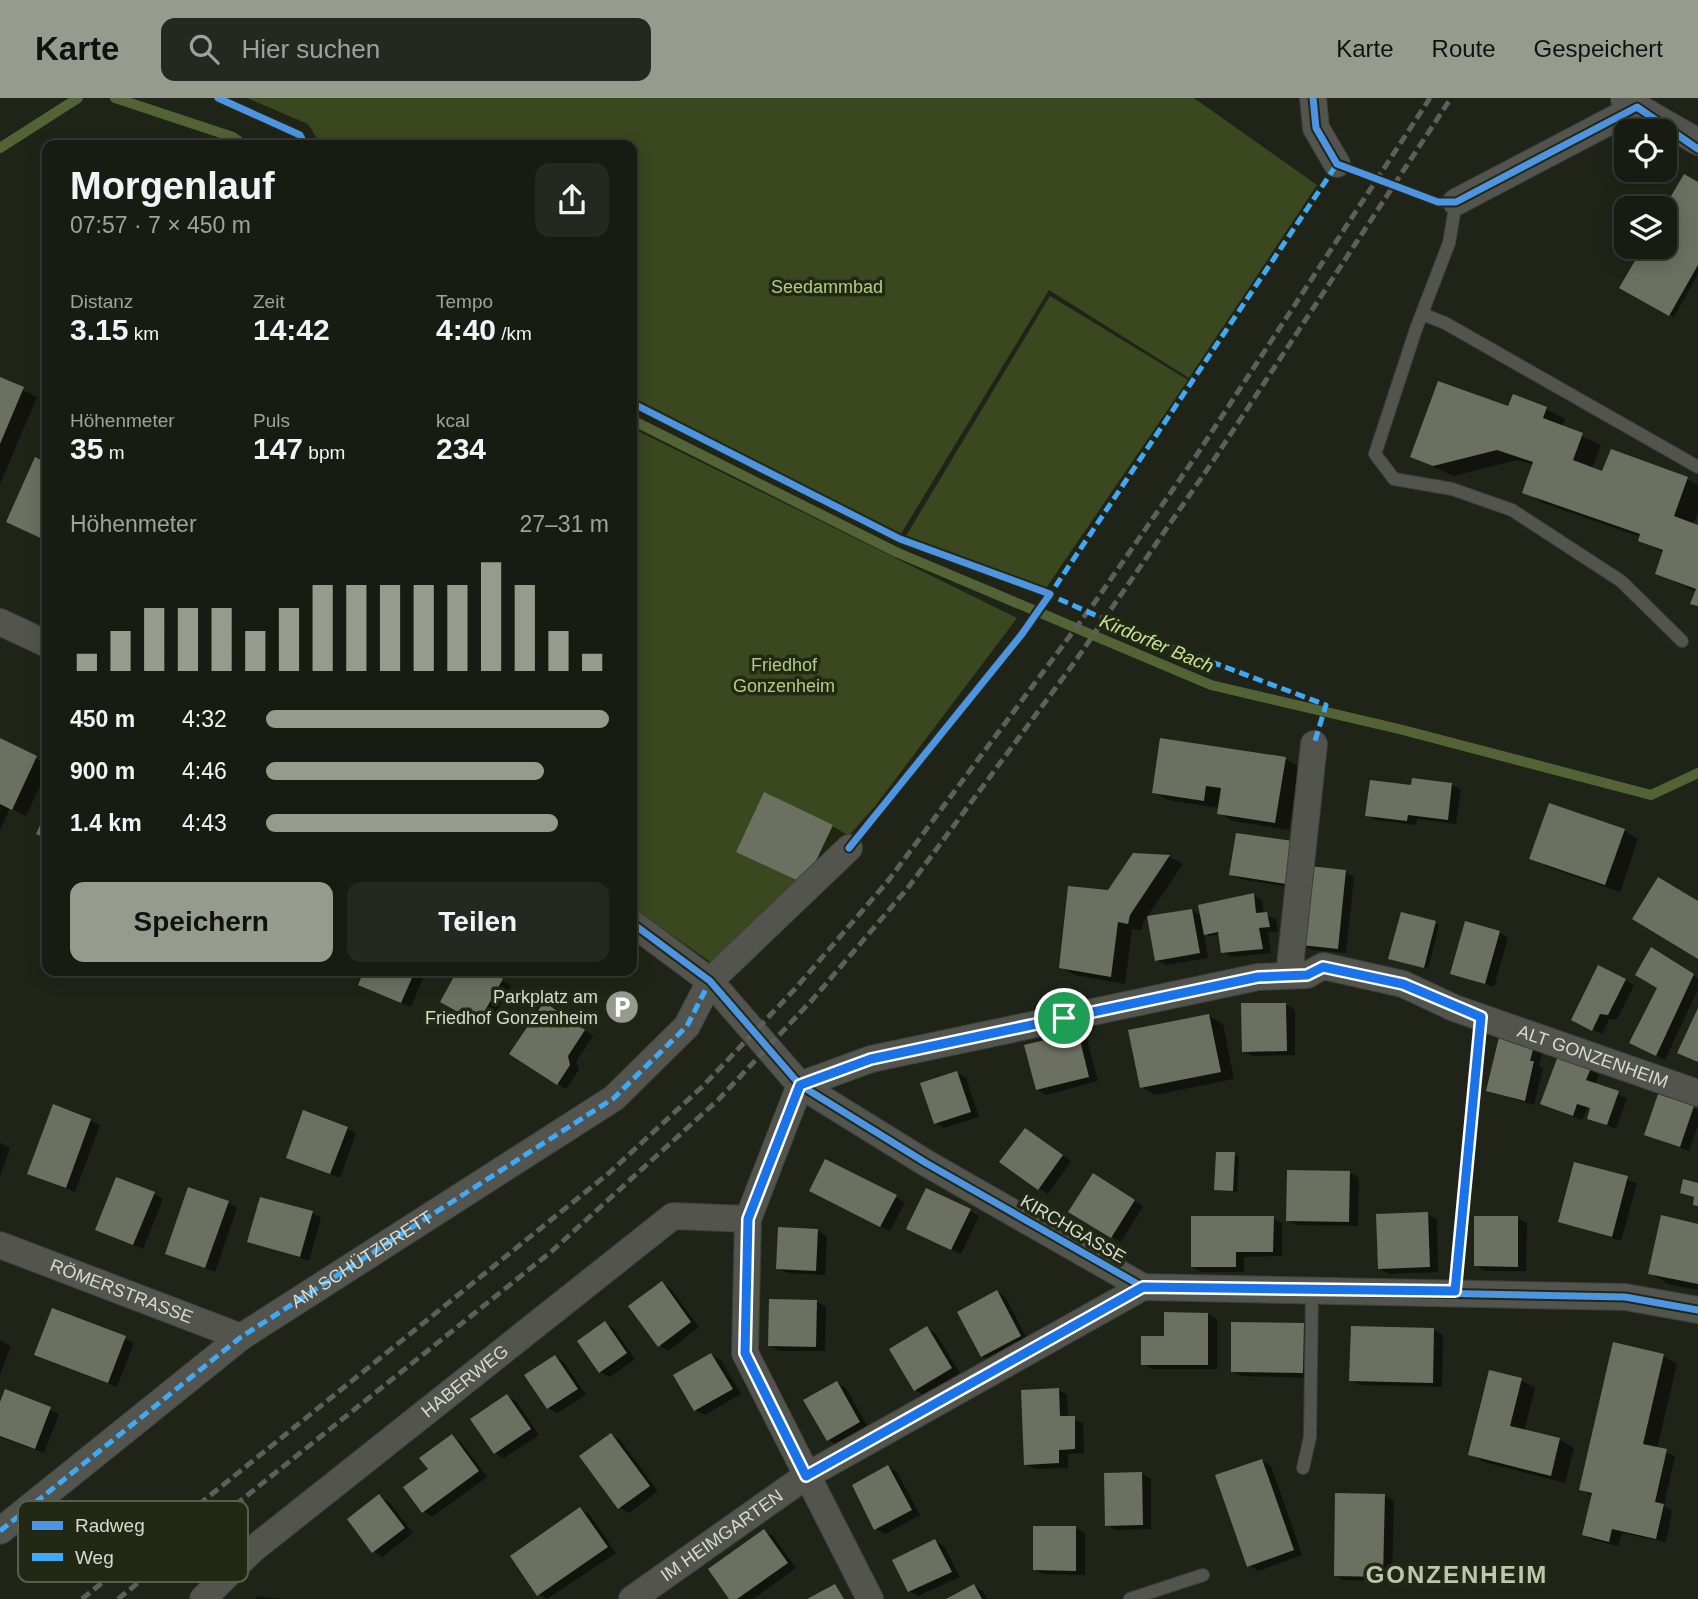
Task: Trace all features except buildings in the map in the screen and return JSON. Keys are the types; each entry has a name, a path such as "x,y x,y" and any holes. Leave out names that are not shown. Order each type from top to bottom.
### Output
{"street":[{"path":"1313,98 1316,128 1337,164"},
{"path":"1456,202 1629,103 1698,142"},
{"path":"0,622 42,642"},
{"path":"1289,975 1314,744"},
{"name":"AM SCHÜTZBRETT","path":"37,1501 241,1337 614,1098 687,1026 710,981 849,848"},
{"name":"KIRCHGASSE","path":"637,927 710,981 800,1085 926,1163 1143,1287 1455,1291 1625,1297 1698,1310"},
{"name":"ALT GONZENHEIM","path":"800,1085 871,1059 1258,977 1307,975 1323,967 1403,984 1481,1017 1698,1093"},
{"path":"800,1085 748,1219 745,1353 870,1599"},
{"name":"HABERWEG","path":"248,1554 673,1216 748,1219"},
{"name":"RÖMERSTRASSE","path":"0,1245 241,1337"},
{"name":"IM HEIMGARTEN","path":"632,1599 806,1476 1143,1287"},
{"name":"AM SCHÜTZBRETT","path":"0,1531 18,1517"},
{"name":"HABERWEG","path":"203,1599 220,1582"}],"lane":[{"path":"1456,202 1449,243 1375,454 1394,479 1452,489 1512,510 1621,581 1682,642"},
{"path":"1422,314 1445,323 1698,467"},
{"path":"1303,1468 1310,1437 1312,1290"},
{"path":"1130,1599 1203,1574"}],"path":[{"path":"1455,1291 1481,1017"}],"green space":[{"name":"Seedammbad","path":"247,98 1194,98 1317,185 1189,378 1049,290 899,537 637,403 637,140 318,140 308,124"},
{"path":"1050,296 1188,380 1046,588 906,536"},
{"name":"Friedhof Gonzenheim","path":"637,430 1017,618 876,805 798,893 719,968 637,911"}],"waterway":[{"name":"Kirdorfer Bach","path":"0,148 78,98"},
{"name":"Kirdorfer Bach","path":"115,98 237,140"},
{"name":"Kirdorfer Bach","path":"637,422 896,552 1211,685 1399,729 1651,795 1698,773"}],"railway":[{"path":"203,1501 609,1173 703,1086 794,990 888,881 1095,602 1196,456 1430,98"},
{"path":"240,1501 552,1251 719,1099 813,999 907,889 1074,663 1213,461 1451,98"},
{"path":"82,1599 103,1582"},
{"path":"118,1599 139,1582"}],"marked path":[{"path":"1047,599 1337,164"},
{"path":"1045,593 1145,637 1326,705 1314,744"},
{"path":"37,1501 241,1337 614,1098 687,1026 710,981"},
{"path":"0,1531 18,1517"}],"cycle path":[{"path":"218,98 300,135 302,140"},
{"path":"1313,98 1316,128 1337,164 1438,202 1456,202 1637,107 1698,149"},
{"path":"637,406 900,539 1050,594 1022,634 849,848"},
{"path":"637,927 710,981 800,1085 926,1163 1143,1287 1625,1297 1698,1310"}],"place":[{"name":"Parkplatz am Friedhof Gonzenheim","path":"622,1007"}],"district":[{"name":"GONZENHEIM","path":"1457,1575"}],"route":[{"path":"1323,967 1403,984 1454,1008 1481,1017 1455,1291 1143,1287 806,1476 745,1353 748,1219 800,1085 871,1059 1064,1018 1258,977 1307,975 1323,967"}]}
